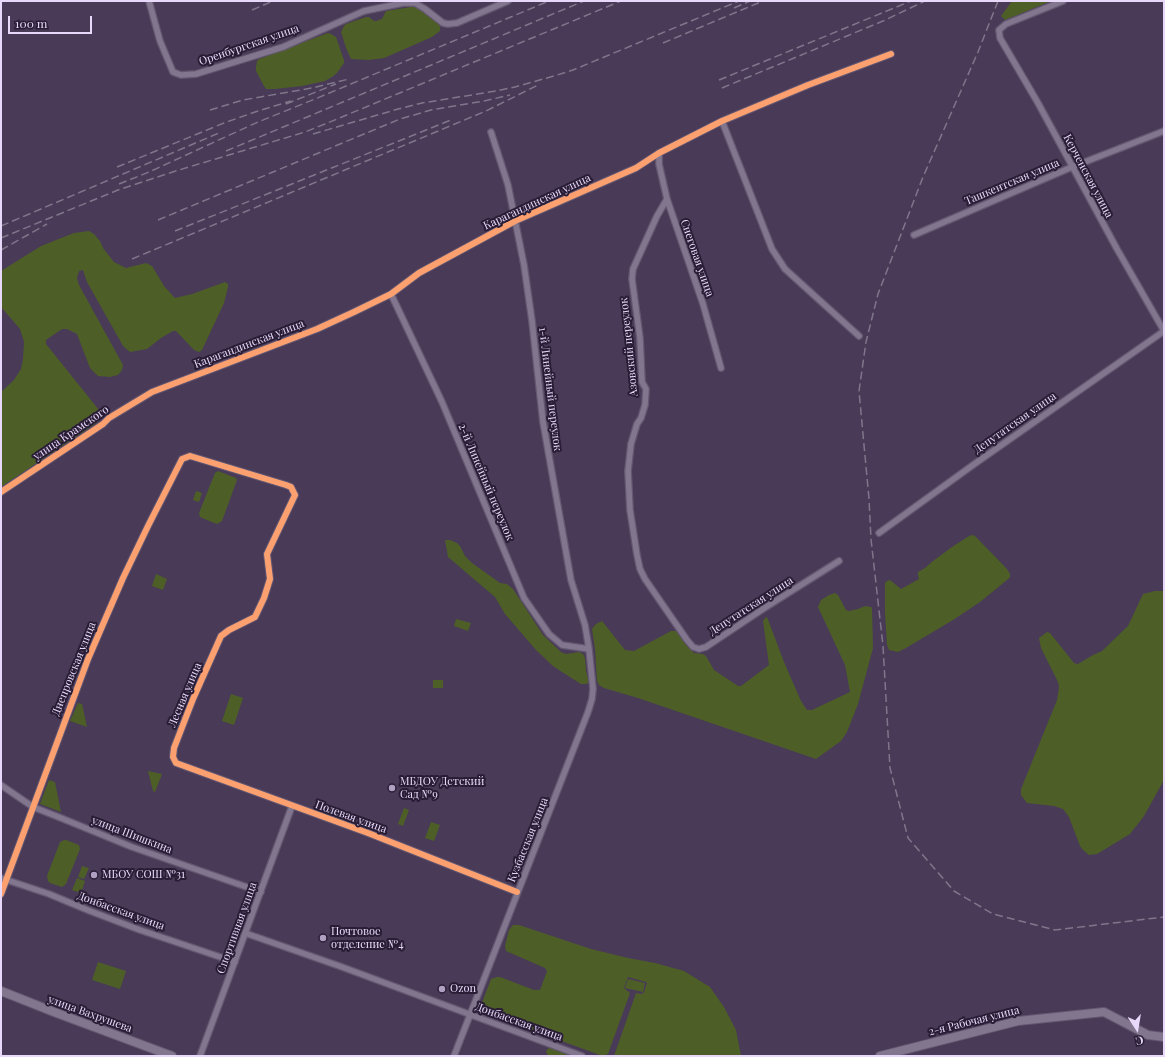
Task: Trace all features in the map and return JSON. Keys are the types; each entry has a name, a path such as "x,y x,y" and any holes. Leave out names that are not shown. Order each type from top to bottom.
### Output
{"main road":[{"name":"улица Вахрушева","path":"1,991 172,1056"},
{"name":"2-я Рабочая улица","path":"880,1056 1018,1021 1104,1012 1148,1036 1164,1038"}],"street":[{"name":"Оренбургская улица","path":"149,1 160,41 173,72 181,75 196,74 283,46 364,11 384,6 403,3 415,4 425,9 443,23 448,24 457,23 508,1"},
{"name":"Керченская улица","path":"1063,1 1006,24 1000,30 1000,38 1038,103 1117,249 1164,331"},
{"name":"Карагандинская улица","path":"152,392 317,328 354,312 391,294 419,273 515,221 636,168 659,153 722,121 808,85 891,54"},
{"path":"722,121 772,250 785,269 859,336"},
{"name":"Ташкентская улица","path":"914,235 1072,167 1164,131"},
{"name":"1-й Линейный переулок","path":"491,132 504,170 524,265 543,422 572,580 589,650"},
{"name":"Снеговая улица","path":"659,153 658,164 667,199 703,304 721,368"},
{"name":"Азовский переулок","path":"667,199 654,223 633,269 632,279 640,338 642,382 646,390 645,405 630,444 628,472 630,502 637,555 644,579 693,647"},
{"name":"2-й Линейный переулок","path":"391,294 442,402 524,598 549,634 562,645 589,650"},
{"name":"Депутатская улица","path":"879,533 1164,331"},
{"name":"улица Крамского","path":"1,492 103,424 109,418 152,392"},
{"name":"Лесная улица","path":"176,763 173,757 174,748 221,636 229,630 255,617 264,598 270,579 267,554 295,495 291,487 250,473 190,456 182,459"},
{"name":"Днепровская улица","path":"1,894 4,879 88,659 123,578 182,459"},
{"name":"Депутатская улица","path":"693,647 699,649 706,647 766,607 839,562"},
{"name":"Кузбасская улица","path":"454,1056 588,712 593,689 589,650"},
{"name":"Полевая улица","path":"176,763 368,833 517,892"},
{"name":"улица Шишкина","path":"1,785 32,806 132,847 261,892"},
{"name":"Спортивная улица","path":"200,1056 292,806"},
{"name":"Донбасская улица","path":"4,879 49,894 104,917 235,962"},
{"name":"Донбасская улица","path":"245,933 335,964 582,1056"}],"green space":[{"path":"1012,1 1051,1 1005,20 1001,16"},
{"path":"416,7 439,24 440,31 432,37 384,58 369,60 351,59 341,32 346,24 366,17 376,21 382,19 386,11"},
{"path":"328,33 336,37 344,60 344,63 337,73 325,81 302,86 266,89 256,71 257,61 259,59"},
{"path":"89,231 100,241 103,248 114,262 126,268 146,263 152,266 164,286 175,298 192,294 225,282 228,284 228,287 224,303 202,350 199,352 194,350 176,331 173,331 147,349 130,352 123,346 87,282 83,270 79,271 77,278 79,285 123,365 122,370 118,375 110,377 98,376 90,368 77,334 67,329 62,329 46,340 46,344 99,410 102,411 103,417 95,424 1,487 1,392 14,380 21,369 24,342 20,329 1,307 1,271 41,246 74,233"},
{"path":"218,471 236,478 237,480 222,521 217,524 200,517 199,513 215,473"},
{"path":"196,491 202,493 199,502 193,500"},
{"path":"973,535 1007,569 1010,577 980,602 953,620 898,652 889,650 887,645 885,613 885,583 890,580 901,589 919,579 918,572 952,547"},
{"path":"445,540 450,540 457,543 465,556 472,563 500,583 507,584 513,589 543,635 561,652 566,654 579,652 583,654 589,682 586,684 581,684 553,666 536,650 505,614 495,597 448,557"},
{"path":"156,574 167,579 163,590 152,586"},
{"path":"1155,591 1164,591 1164,780 1144,816 1130,834 1097,854 1089,855 1080,846 1069,817 1063,809 1054,806 1027,803 1021,795 1021,789 1057,700 1059,687 1041,648 1039,638 1047,632 1050,633 1074,663 1078,664 1102,651 1128,626 1143,594"},
{"path":"835,593 838,595 846,610 849,611 865,606 872,608 873,648 858,704 847,732 841,741 816,759 638,698 604,688 599,685 597,681 592,629 596,624 602,621 625,650 634,651 671,631 676,631 694,653 703,654 706,656 714,670 738,686 741,686 769,665 763,621 767,617 801,701 807,710 812,710 850,692 845,665 818,607 821,600"},
{"path":"456,619 471,623 468,631 454,626"},
{"path":"433,680 443,680 443,688 433,688"},
{"path":"231,694 243,698 234,725 222,721"},
{"path":"78,703 82,704 87,727 70,721"},
{"path":"148,771 162,774 155,792 153,791"},
{"path":"49,780 55,782 61,812 40,804"},
{"path":"404,808 409,810 403,826 398,824"},
{"path":"431,822 440,825 434,841 425,838"},
{"path":"64,840 79,845 80,849 66,884 62,887 50,883 47,876 60,842"},
{"path":"82,866 89,868 84,879 78,877"},
{"path":"77,878 85,881 81,893 72,890"},
{"path":"513,925 519,925 591,949 684,971 710,987 724,1007 736,1030 741,1056 614,1056 636,993 642,994 647,983 628,977 624,988 630,993 608,1054 605,1055 600,1055 484,1013 480,1008 491,979 500,977 534,990 540,990 547,971 545,968 506,951 505,946 509,930"},
{"path":"98,962 126,971 120,989 92,980"},
{"path":"628,979 645,983 643,992 625,988"},
{"path":"550,1047 571,1056 548,1056 546,1051"}],"railway":[{"path":"252,10 273,1"},
{"path":"119,184 149,172 258,122 549,1"},
{"path":"226,151 584,1"},
{"path":"1,238 118,190 305,132 621,1"},
{"path":"313,134 422,103 496,91 554,76 573,70 739,1"},
{"path":"734,8 750,1"},
{"path":"663,43 763,1"},
{"path":"719,80 911,1"},
{"path":"722,88 883,21 925,1"},
{"path":"998,1 978,52 923,177 878,294 866,342 859,391 869,499 871,539 883,646 890,768 908,838 954,891 993,914 1055,930 1164,917"},
{"path":"210,110 243,100 312,88 349,79"},
{"path":"286,104 336,84"},
{"path":"132,259 486,111 538,85"},
{"path":"158,220 400,119 431,110 510,95"},
{"path":"117,167 224,123 291,101"},
{"path":"175,231 451,120"},
{"path":"1,226 219,133"},
{"path":"1,250 47,224"}],"cycle path":[{"path":"1,492 103,424 109,418 152,392 317,329 391,294 419,273 515,221 636,168 659,153 722,121 808,85 891,54"},
{"path":"1,894 88,659 123,578 148,526 182,459 190,456 286,485 291,487 295,495 267,554 270,579 264,598 255,617 229,630 221,636 193,699 174,748 173,757 176,763 368,833 517,892"}],"place":[{"name":"МБДОУ Детский Сад №9","path":"392,788"},
{"name":"МБОУ СОШ №31","path":"94,875"},
{"name":"Почтовое отделение №4","path":"323,938"},
{"name":"Ozon","path":"442,989"}]}
